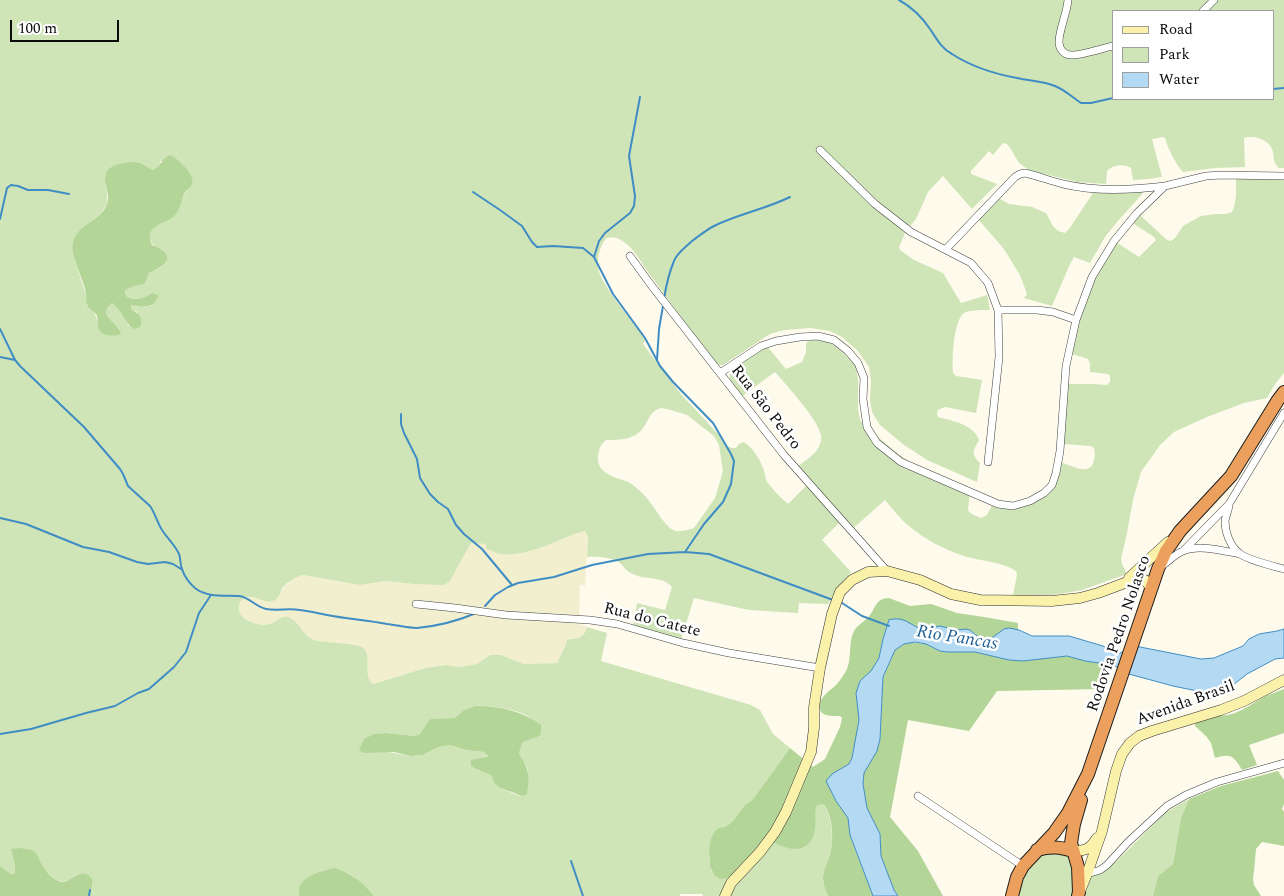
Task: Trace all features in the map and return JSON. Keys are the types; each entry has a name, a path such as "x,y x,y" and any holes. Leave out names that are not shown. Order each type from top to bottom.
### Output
{"highway":[{"name":"Rodovia Pedro Nolasco","path":"1079,894 1078,867 1071,843 1074,824 1088,774 1158,569 1166,551 1180,530 1231,476 1284,392"},
{"name":"Rodovia Pedro Nolasco","path":"1012,896 1017,877 1023,866 1054,832 1068,813 1088,774"},
{"path":"1038,850 1048,846 1073,851"}],"street":[{"path":"1068,0 1059,41 1060,48 1065,54 1072,56 1112,46"},
{"path":"1205,10 1214,0"},
{"path":"820,150 875,204 911,232 971,263 988,283 998,310 999,357 988,462"},
{"path":"946,249 1020,174 1025,173 1065,184 1096,189 1134,189 1165,186 1206,176 1284,176"},
{"path":"720,373 761,346 776,341 818,336 834,340 858,362 864,378 863,399 867,427 877,443 901,462 998,504 1014,506 1030,501 1044,493 1052,485 1056,473 1060,451 1066,366 1076,320 1092,277 1114,241 1165,186"},
{"name":"Rua São Pedro","path":"630,256 784,455 887,571"},
{"path":"998,310 1023,309 1053,312 1076,320"},
{"path":"1158,569 1184,550 1229,504 1284,413"},
{"path":"1229,504 1225,520 1226,532 1240,554"},
{"path":"1122,583 1148,562 1180,530"},
{"path":"1184,550 1217,549 1240,554 1284,569"},
{"path":"725,896 731,883 760,852 775,832 786,812 811,752 814,706 832,614 840,592 852,580 868,572 887,571 920,580 951,594 980,600 1080,598 1138,578 1145,580 1151,588"},
{"name":"Rua do Catete","path":"416,604 617,624 683,643 820,668"},
{"name":"Avenida Brasil","path":"1079,894 1102,832 1116,771 1122,754 1130,743 1139,736 1152,731 1236,704 1284,680"},
{"path":"1087,874 1100,870 1107,865 1128,842 1167,806 1186,795 1217,782 1284,763"},
{"path":"918,796 1023,866"},
{"path":"1073,851 1088,849 1102,832"}],"shaded area":[{"path":"585,531 588,537 585,586 580,584 579,624 587,627 585,634 581,637 566,640 567,642 557,663 524,664 501,655 490,655 477,664 459,667 446,665 425,668 373,684 368,676 367,654 312,639 295,622 283,617 273,624 262,626 241,616 239,611 241,601 246,597 278,598 284,587 297,577 303,575 360,585 385,581 414,584 450,581 471,543 486,544 515,554 526,552"}],"green space":[{"path":"0,0 1284,0 1284,168 1279,168 1275,164 1272,149 1267,143 1260,139 1248,137 1244,138 1245,167 1183,172 1174,160 1163,137 1152,139 1162,177 1133,180 1131,168 1118,165 1107,171 1106,184 1077,182 1029,170 1019,163 1007,144 1003,143 993,155 989,151 971,171 971,174 997,184 972,209 943,176 928,192 916,219 906,231 899,247 900,250 914,260 943,273 961,303 987,295 990,310 966,312 958,322 954,340 953,373 956,376 982,380 976,413 945,407 938,410 937,414 938,417 956,422 972,430 979,440 974,450 974,455 980,463 977,482 927,460 904,445 880,425 872,412 869,367 858,351 842,337 830,331 810,328 784,330 770,334 723,365 718,365 629,246 619,239 613,237 606,238 599,252 598,268 601,276 612,295 646,339 643,344 680,393 727,446 736,448 744,442 750,447 760,461 768,483 788,504 807,485 793,470 818,448 821,435 818,428 801,402 775,372 741,397 730,380 730,375 743,360 766,345 786,369 802,362 806,352 806,343 820,340 833,345 856,365 858,409 860,420 866,427 918,468 970,491 968,510 981,518 987,515 994,501 1016,503 1043,492 1055,477 1061,462 1080,469 1089,468 1092,465 1095,457 1094,448 1091,446 1063,444 1065,384 1107,385 1110,382 1110,376 1108,374 1090,372 1088,359 1069,353 1089,288 1116,242 1139,257 1156,240 1131,222 1138,215 1141,216 1167,240 1171,241 1183,226 1201,216 1232,212 1235,200 1236,179 1284,179 1284,373 1267,398 1244,403 1207,417 1174,432 1160,445 1141,472 1133,500 1121,558 1127,574 1082,590 1053,595 1013,595 1016,571 998,564 964,556 935,544 906,523 885,500 849,532 840,522 822,540 851,572 836,590 828,604 799,603 798,613 749,610 694,598 681,640 633,628 637,603 665,610 672,587 664,581 632,574 613,559 587,557 588,537 585,531 521,553 501,554 486,549 486,544 471,543 450,581 444,585 385,581 360,585 303,575 285,585 275,600 267,601 246,597 240,603 239,609 242,616 257,624 269,624 288,617 314,640 360,646 366,652 368,676 373,684 425,668 446,665 459,667 477,664 490,655 501,655 524,664 557,663 567,642 566,640 582,636 587,627 607,633 601,661 751,705 760,710 773,734 790,748 753,799 744,806 733,821 723,826 709,856 712,872 769,838 809,843 813,833 817,804 823,804 828,814 832,835 830,854 823,877 824,887 828,896 703,896 702,894 681,894 679,896 374,896 348,873 337,869 327,869 316,873 305,881 300,887 299,896 89,896 93,886 89,876 82,875 64,881 58,880 49,874 35,852 11,849 15,873 11,874 0,866","holes":["161,161 188,172 192,178 176,213 151,231 150,239 167,260 160,268 149,273 142,283 125,290 126,296 133,299 142,298 152,293 153,305 147,307 131,304 132,310 138,312 129,326 117,307 112,303 108,307 108,317 120,329 98,321 94,312 86,304 86,295 74,258 83,228 101,213 107,204 105,182 143,165 153,170 158,167","661,408 687,415 714,436 719,445 723,471 715,498 694,528 682,531 673,530 669,527 638,489 632,484 608,474 598,463 599,449 606,440 628,438 638,434 651,415","475,706 503,708 519,712 530,718 533,722 540,736 523,742 519,753 528,770 528,778 520,796 502,789 492,776 476,769 482,758 488,755 484,752 466,750 450,745 438,747 423,755 411,756 388,752 374,734 386,733 415,736 420,734 427,723 437,719 455,718 464,710"]},
{"path":"170,155 182,163 193,181 184,194 175,216 156,226 150,234 152,245 161,249 166,255 166,262 149,273 145,283 125,291 126,296 136,299 152,293 158,295 151,305 131,305 132,310 141,319 140,327 134,329 112,303 106,312 107,316 121,334 107,335 99,329 96,314 86,304 85,288 73,255 75,237 79,231 100,215 107,204 108,195 105,179 109,169 113,166 133,162 140,163 153,170"},
{"path":"1142,191 1143,193 1105,237 1090,263 1074,257 1052,306 1024,298 1027,294 1020,275 1004,249 977,218 997,197 1009,204 1032,207 1046,213 1053,226 1058,231 1065,233 1093,193"},
{"path":"889,598 910,606 931,604 957,613 1018,623 1018,630 1004,629 987,639 981,638 966,629 956,630 940,626 920,629 912,624 889,621 879,658 871,671 860,681 856,693 859,720 852,758 849,764 832,774 843,810 848,818 850,835 873,896 828,896 824,887 823,877 830,854 832,835 829,814 823,804 817,805 815,828 810,843 800,849 793,849 773,842 731,877 721,879 715,876 710,867 709,850 714,833 717,829 733,821 744,806 753,799 790,748 813,767 825,759 840,727 842,718 840,716 828,716 821,712 821,701 838,683 847,669 854,631 868,617 879,601"},
{"path":"909,642 926,644 940,651 975,652 1009,660 1023,661 1067,656 1105,664 1101,689 997,691 969,731 908,720 890,817 918,851 943,896 898,896 881,856 880,834 867,808 863,784 864,773 880,739 883,678 895,650"},
{"path":"1284,689 1284,733 1249,745 1257,765 1242,770 1232,757 1215,758 1211,743 1195,724 1204,718 1235,713"},
{"path":"475,706 510,710 526,716 541,725 540,736 523,742 519,753 528,772 527,794 520,795 502,789 495,783 492,776 471,766 471,760 488,756 484,752 466,750 450,745 438,747 423,755 411,756 394,752 364,753 359,750 364,739 374,734 386,733 415,736 420,734 431,719 455,718 464,710"},
{"path":"1278,771 1284,780 1284,804 1282,809 1284,812 1284,846 1262,842 1256,849 1253,878 1254,885 1261,896 1153,896 1158,876 1173,864 1181,818 1189,799 1221,786"},
{"path":"1189,799 1181,818 1173,864 1158,876 1153,896 1079,896 1086,878 1099,873 1116,862 1166,812"},
{"path":"20,848 35,852 47,872 52,878 59,881 63,882 81,874 88,875 93,882 89,896 0,896 0,866 11,874 15,873 11,849"},
{"path":"1063,849 1072,859 1076,878 1073,896 1019,896 1024,877 1037,858 1052,851"},
{"path":"334,868 346,872 356,879 374,896 299,896 299,888 305,880 319,872"}],"water":[{"name":"Rio Pancas","path":"889,620 906,621 920,629 940,626 956,630 966,629 977,636 987,639 1009,628 1032,636 1069,636 1103,646 1118,654 1135,646 1201,659 1214,658 1243,646 1249,639 1259,634 1284,629 1284,658 1275,659 1247,674 1220,692 1207,693 1125,673 1114,665 1085,661 1067,656 1023,661 1009,660 975,652 940,651 926,644 915,642 904,644 895,650 883,677 880,739 877,751 864,773 863,784 867,808 880,834 881,856 898,896 873,896 850,835 848,818 836,801 826,781 832,774 849,764 852,758 859,720 856,693 860,681 871,671 879,658"}],"waterway":[{"path":"899,0 920,16 945,49 968,63 1000,74 1050,84 1081,103 1091,103 1112,98"},
{"path":"1274,89 1284,88"},
{"path":"594,257 599,241 605,233 630,213 634,206 635,196 629,156 640,97"},
{"path":"0,219 7,188 11,185 28,190 48,190 69,194"},
{"path":"473,192 522,226 537,247 583,248 594,257 613,294 645,338 660,366 713,423 734,461 731,484 723,502 704,524 685,552"},
{"path":"664,299 675,258 692,241 708,229 723,222 790,197"},
{"path":"657,360 663,306"},
{"path":"0,329 15,360 20,366 84,427 120,469 128,486 150,506 162,530 179,554 181,567 186,577 200,591 211,595 243,597 266,609 303,610 413,628 447,623 476,613"},
{"path":"0,357 15,360"},
{"path":"401,414 401,424 417,459 420,478 430,494 448,509 456,525 482,549 512,585"},
{"path":"0,518 26,524 83,547 109,552 137,562 148,564 165,562 181,569"},
{"path":"485,606 495,595 518,583 554,577 592,565 648,554 685,552 709,554 833,600"},
{"path":"0,734 31,729 115,706 149,689 174,667 186,652 199,613 211,595"},
{"path":"842,603 862,616 889,626"},
{"path":"571,861 583,896"},
{"path":"89,896 90,890"}]}
